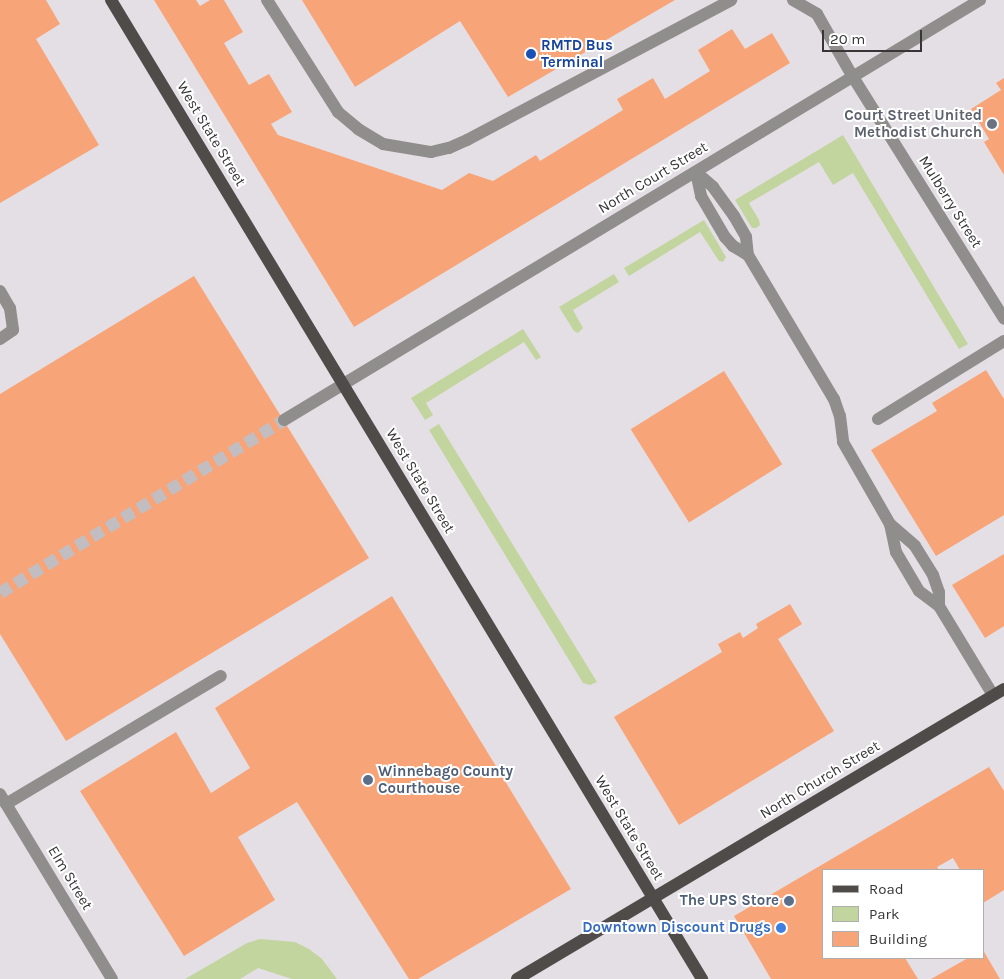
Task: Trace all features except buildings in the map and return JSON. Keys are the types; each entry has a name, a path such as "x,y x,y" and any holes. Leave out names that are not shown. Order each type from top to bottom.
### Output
{"main road":[{"name":"West State Street","path":"110,0 702,979"},
{"name":"North Church Street","path":"517,979 999,692"}],"street":[{"path":"267,0 338,112 358,129 383,144 431,152 449,148 467,140 731,0"},
{"name":"Mulberry Street","path":"793,0 817,14 853,77 1004,319"},
{"name":"North Court Street","path":"284,420 980,0"},
{"path":"696,172 713,187 734,216 746,237 748,255"},
{"path":"696,172 701,196 724,237 748,255 834,399 840,416 844,442 890,524 896,552 919,591 939,606 999,692"},
{"path":"0,291 10,308 13,330 0,339"},
{"path":"878,419 1004,342"},
{"path":"890,524 915,546 930,569 939,592 939,606"},
{"path":"3,799 221,676"},
{"name":"Elm Street","path":"3,799 112,979"}],"green space":[{"path":"843,135 968,344 959,349 853,173 833,185 819,162 749,203 759,220 760,225 756,228 752,228 735,200"},
{"path":"704,220 726,257 723,262 719,261 700,232 629,276 624,268"},
{"path":"614,274 619,282 573,310 583,328 578,333 574,331 559,307"},
{"path":"523,329 541,357 536,360 524,342 426,403 433,415 425,420 411,398"},
{"path":"439,424 597,682 590,685 583,683 429,430"},
{"path":"260,939 295,942 309,949 322,959 337,979 292,979 258,968 240,979 185,979 247,943"}],"tunnel":[{"path":"0,593 284,420"}],"place":[{"name":"RMTD Bus Terminal","path":"531,54"},
{"name":"Court Street United Methodist Church","path":"992,124"},
{"name":"Winnebago County Courthouse","path":"368,780"},
{"name":"The UPS Store","path":"789,901"},
{"name":"Downtown Discount Drugs","path":"781,928"}]}
